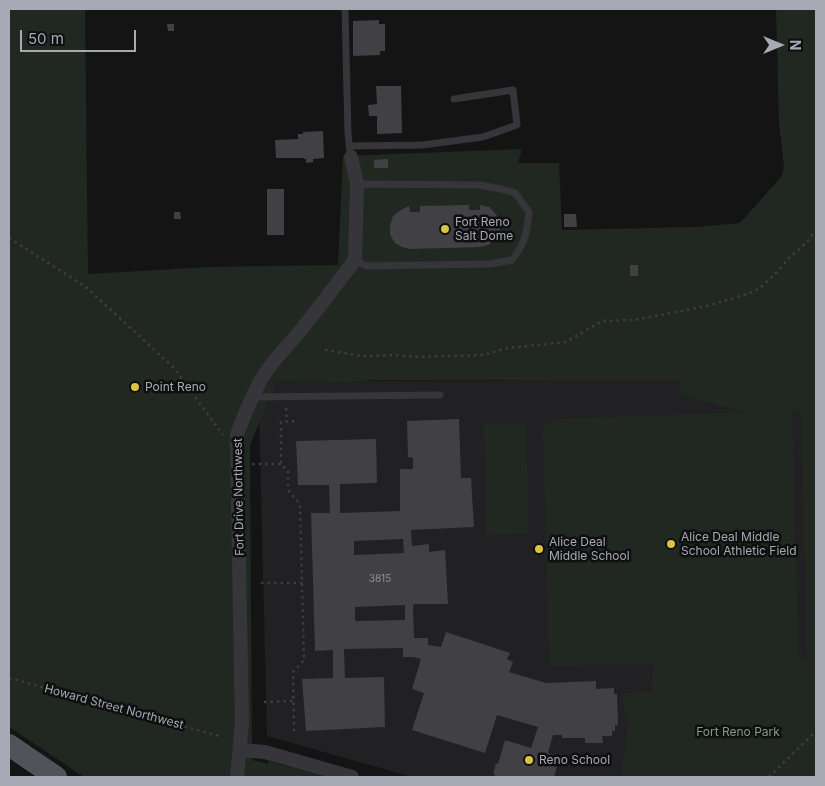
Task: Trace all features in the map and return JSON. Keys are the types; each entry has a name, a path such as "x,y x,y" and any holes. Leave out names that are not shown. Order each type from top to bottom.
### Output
{"main road":[{"path":"9,746 56,777"}],"street":[{"path":"350,152 357,184 355,260"},
{"name":"Fort Drive Northwest","path":"237,777 242,723 237,434 261,379 355,260"},
{"path":"240,750 265,752 352,777"}],"lane":[{"path":"345,9 350,152 483,137 517,125 513,90 454,98"},
{"path":"355,260 366,266 489,264 512,260 521,248 527,230 529,212 515,194 502,189 479,185 357,184"},
{"path":"252,397 440,395"}],"path":[{"path":"325,350 362,356 454,356 483,355 508,348 566,342 602,321 635,320 707,306 747,294 760,288 806,243 816,230"},
{"path":"9,238 86,287 174,368 224,437"},
{"path":"294,731 293,672 304,660 300,504 288,490 288,471 281,464 281,422 297,421"},
{"path":"252,464 281,464"},
{"path":"261,583 302,583"},
{"name":"Howard Street Northwest","path":"9,678 219,736"},
{"path":"264,702 293,701"},
{"path":"769,777 816,731"}],"shaded area":[{"name":"Alice Deal Middle School","path":"816,379 816,686 655,777 412,777 267,736 259,413 276,382"}],"green space":[{"name":"Fort Reno Park","path":"9,9 85,9 88,274 208,267 338,265 343,156 522,149 518,163 559,163 562,230 696,227 740,223 782,176 784,166 779,123 776,9 816,9 816,777 620,777 626,742 628,713 624,713 623,693 652,692 653,664 549,666 543,428 553,419 744,412 680,394 680,380 276,382 250,445 252,760 268,764 268,761 326,777 84,777 9,727","holes":["792,411 801,411 807,662 799,659"]},
{"path":"526,423 529,534 486,535 484,424"}],"building":[{"path":"379,20 379,24 385,24 385,51 380,51 380,55 353,56 353,21"},
{"path":"167,24 174,24 174,31 168,31"},
{"path":"376,86 401,86 402,133 377,134 377,116 369,116 368,105 377,104"},
{"path":"323,131 324,158 313,159 313,162 306,163 304,158 276,158 275,140 298,139 298,134 303,134 303,132"},
{"path":"388,159 388,168 374,168 374,160"},
{"path":"267,189 284,189 284,235 267,235"},
{"name":"Fort Reno Salt Dome","path":"469,205 469,210 480,210 480,205 489,207 496,214 500,222 500,232 495,240 488,245 480,247 410,249 395,243 390,235 393,216 409,206 410,212 420,212 420,206"},
{"path":"174,212 180,212 181,219 174,219"},
{"path":"564,214 576,214 577,227 564,227"},
{"path":"630,265 638,265 638,276 630,276"},
{"path":"459,419 461,478 471,478 474,527 411,530 412,546 429,544 429,552 445,550 448,604 413,605 414,638 428,638 428,645 441,647 446,632 510,653 507,659 513,662 509,672 546,683 596,681 596,689 614,688 614,694 617,694 618,725 615,725 615,731 612,731 612,736 602,736 603,743 585,743 585,738 562,738 562,735 553,735 548,753 560,756 554,777 494,777 495,774 493,774 505,740 531,748 538,727 497,715 485,753 412,730 424,693 412,689 421,659 403,657 403,648 344,649 345,678 384,677 385,727 306,731 302,679 333,678 333,650 315,651 311,513 330,513 329,485 298,485 296,441 376,439 377,482 340,484 340,513 400,511 400,469 413,469 413,458 408,457 407,421","holes":["403,539 404,553 354,555 354,541","405,605 405,620 355,621 355,607"]}],"place":[{"name":"Fort Reno Salt Dome","path":"445,229"},
{"name":"Point Reno","path":"135,387"},
{"name":"Alice Deal Middle School Athletic Field","path":"671,544"},
{"name":"Alice Deal Middle School","path":"539,549"},
{"name":"Reno School","path":"529,760"}]}
